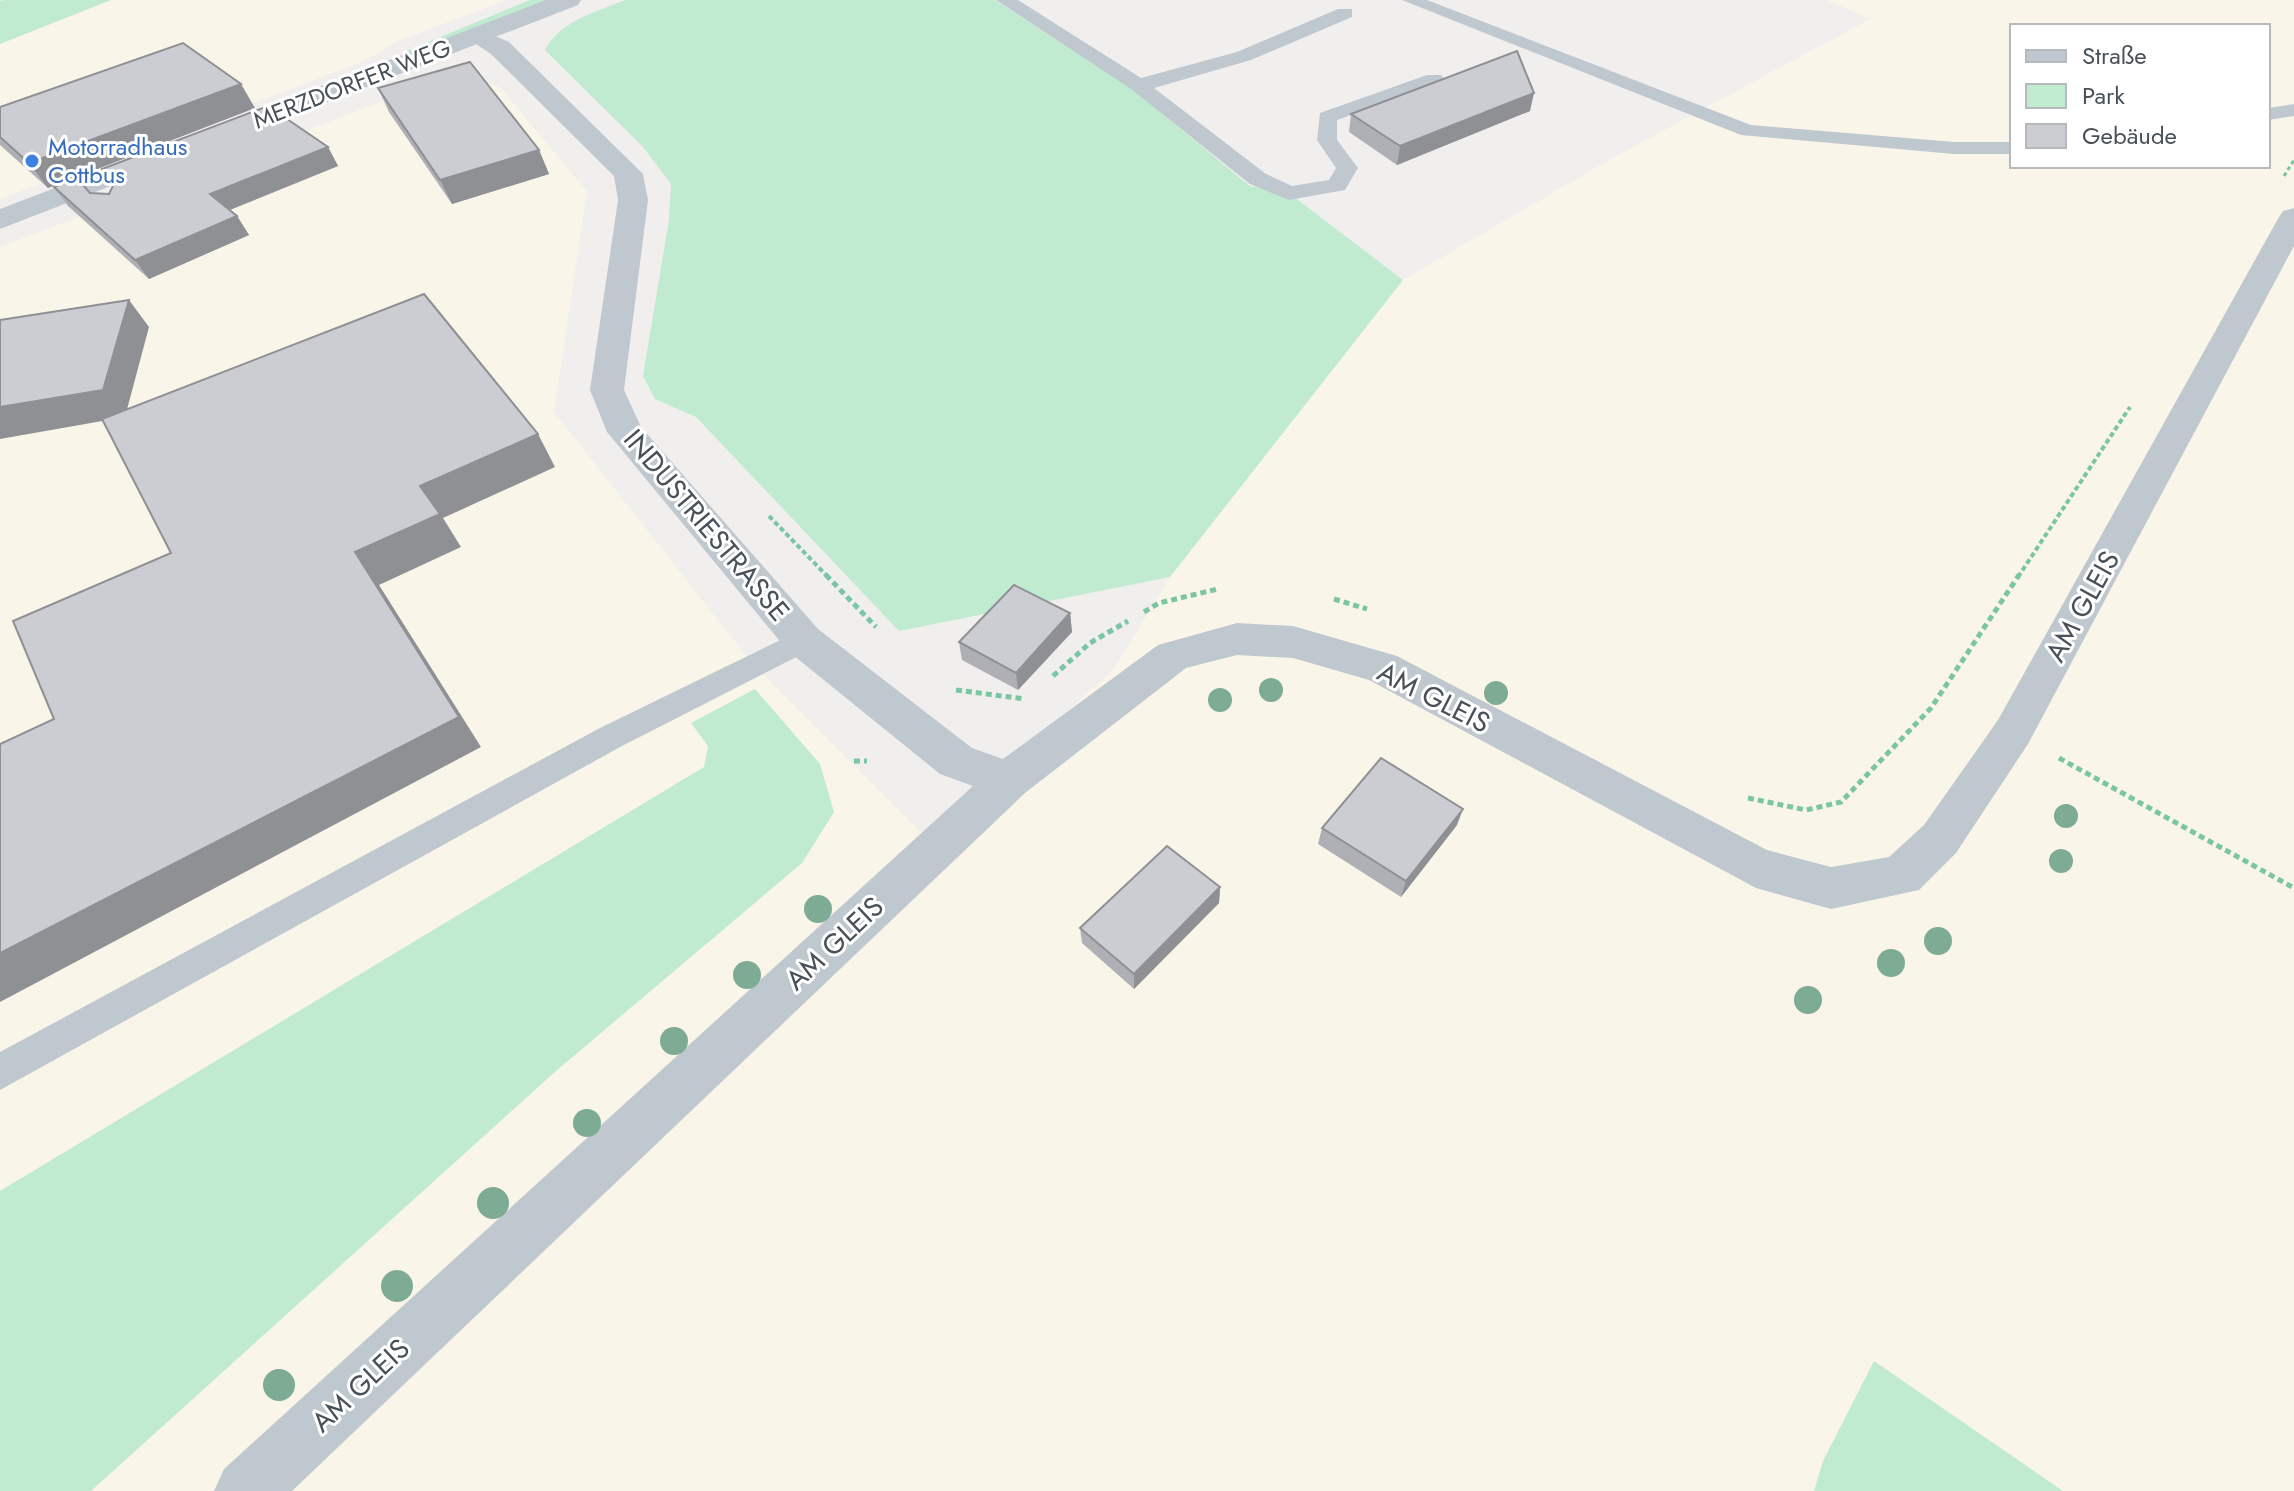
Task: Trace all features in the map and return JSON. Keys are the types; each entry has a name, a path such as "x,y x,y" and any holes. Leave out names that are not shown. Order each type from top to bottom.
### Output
{"street":[{"name":"MERZDORFER WEG","path":"0,220 102,193 569,0"},
{"name":"INDUSTRIESTRASSE","path":"477,36 500,48 628,174 633,200 607,390 625,432 803,640 956,761 1009,780"},
{"name":"AM GLEIS","path":"246,1491 1009,780 1173,656 1237,639 1293,642 1382,667 1756,868 1831,888 1902,875 1940,839 2013,732 2285,202"}],"lane":[{"path":"1005,0 1138,85 1258,179 1289,193 1337,185 1347,168 1327,140 1327,117 1434,79"},
{"path":"1411,0 1748,131 1954,148 2010,148"},
{"path":"1138,85 1184,76 1292,39 1345,13"},
{"path":"2270,114 2294,110"},
{"path":"0,1072 611,737 803,640"}],"path":[{"path":"2285,202 2294,160"},
{"path":"1743,795 1757,802 1806,810 1841,802 1931,708 2139,394"},
{"path":"758,505 883,634"},
{"path":"1048,681 1090,643 1159,603 1224,588"},
{"path":"1330,598 1371,611"},
{"path":"950,690 1026,699 1037,690"},
{"path":"2013,732 2294,888"}],"shaded area":[{"path":"111,0 507,0 398,41 362,62 0,199 0,44"},
{"path":"1827,0 2294,0 2294,1491 0,1491 0,247 444,78 476,78 501,88 587,191 554,412 751,662 928,839 1114,669 1170,577 1403,280 1609,160 1870,19"}],"green space":[{"path":"111,0 0,44 0,1"},
{"path":"530,0 550,0 406,56 404,52"},
{"path":"626,0 995,0 1132,89 1251,187 1277,184 1403,280 1170,577 899,631 696,417 655,399 643,376 669,220 671,184 643,147 545,50 570,24"},
{"path":"755,689 820,764 834,812 802,863 556,1071 91,1491 0,1491 0,1191 704,767 708,746 691,723"},
{"path":"1874,1361 2063,1491 1814,1491 1823,1461"}],"building":[{"path":"183,43 241,84 29,163 0,137 0,107"},
{"path":"1517,51 1534,93 1400,146 1351,114"},
{"path":"470,62 539,150 440,180 378,88"},
{"path":"268,106 328,147 210,194 237,216 135,260 54,187 77,178 90,193 109,194 114,184 102,169"},
{"path":"424,294 538,434 420,486 440,514 355,552 459,717 0,953 0,744 54,719 13,621 171,553 102,419"},
{"path":"129,300 103,390 0,407 0,320"},
{"path":"1014,585 1070,613 1016,673 959,642"},
{"path":"1381,758 1463,809 1406,881 1322,828"},
{"path":"1167,846 1220,887 1134,974 1080,928"}],"place":[{"name":"Motorradhaus Cottbus","path":"32,161"}]}
